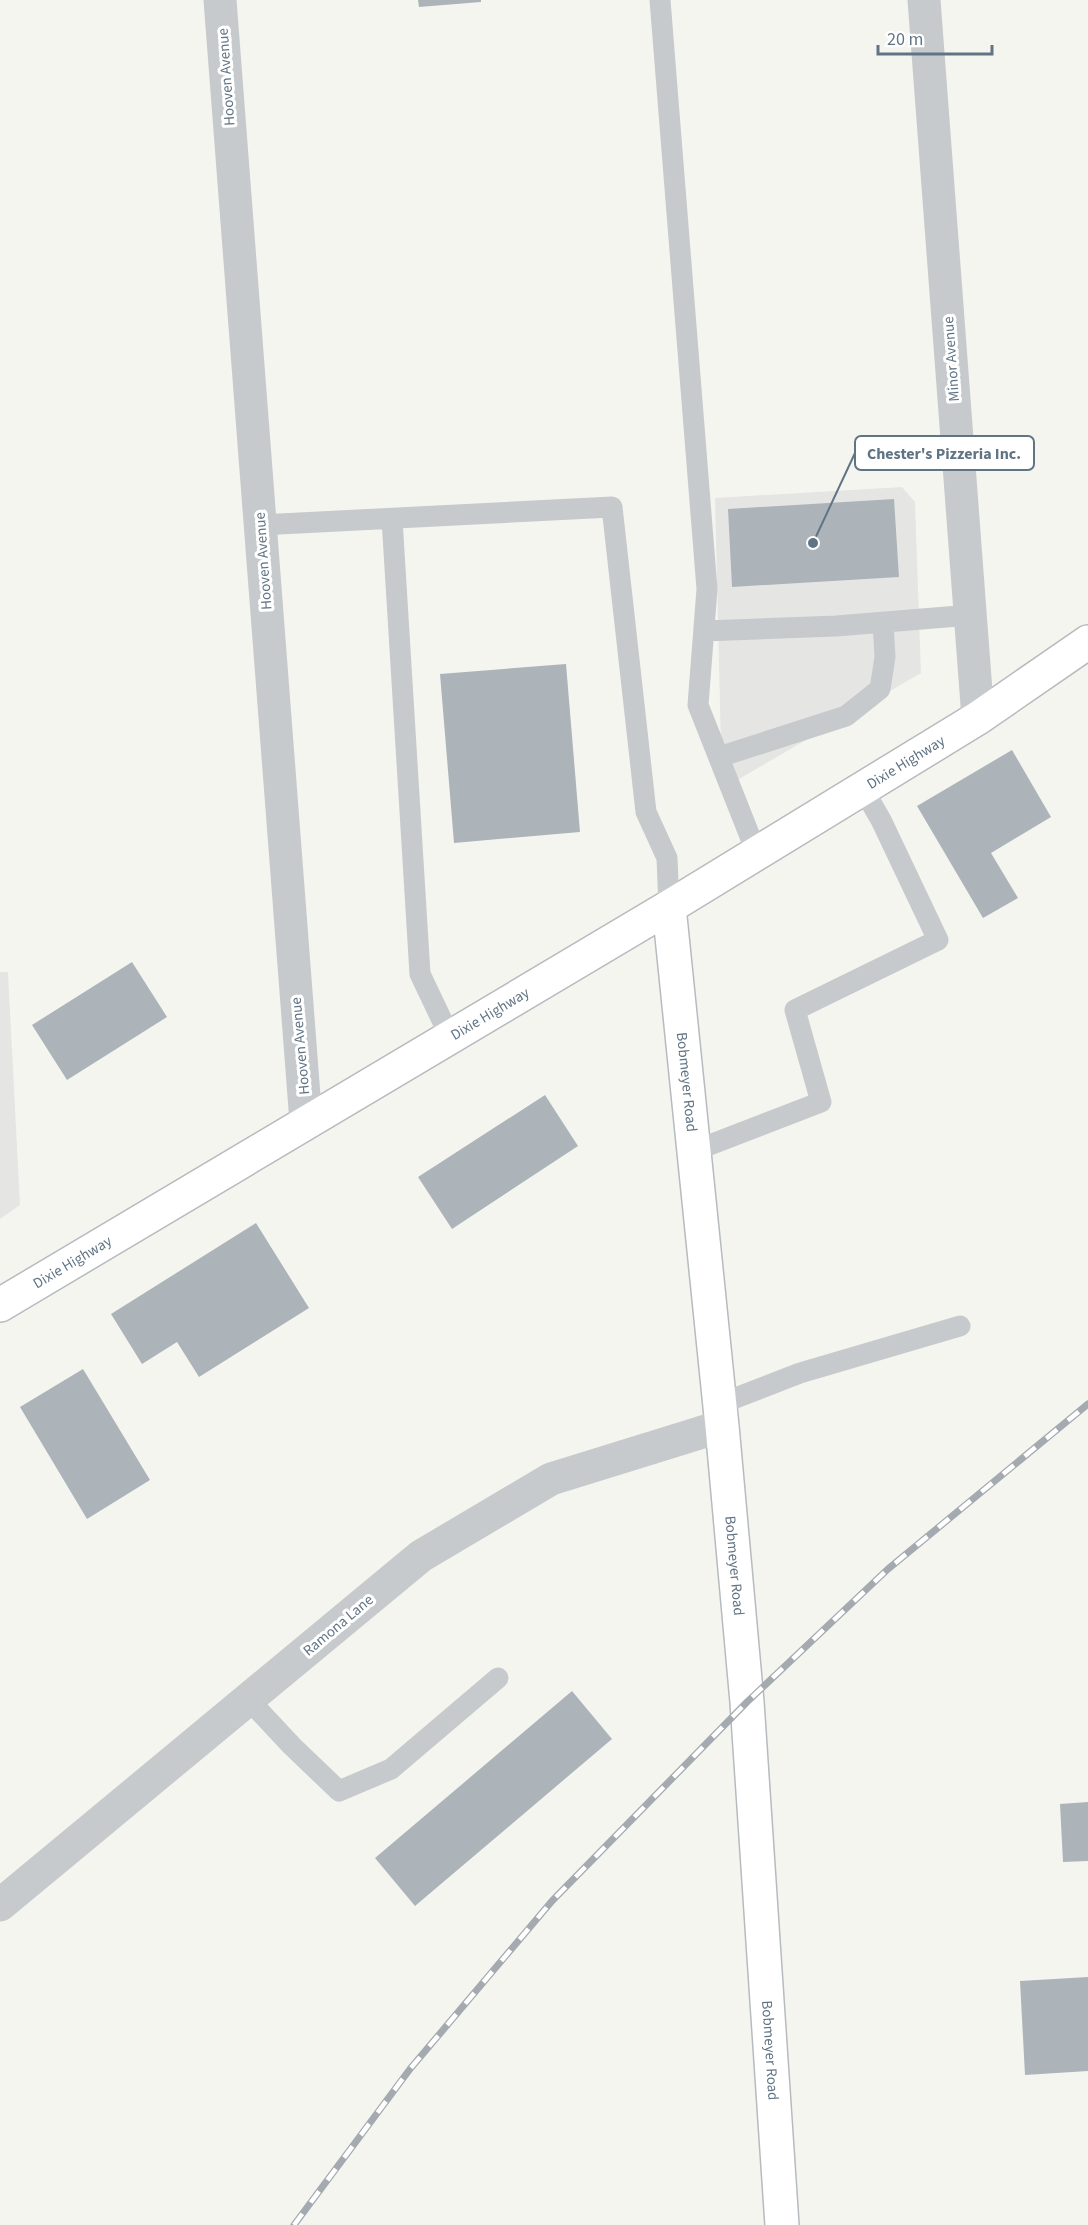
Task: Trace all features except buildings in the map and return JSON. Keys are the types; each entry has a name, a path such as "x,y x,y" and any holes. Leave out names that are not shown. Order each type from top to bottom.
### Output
{"main road":[{"name":"Dixie Highway","path":"0,1305 757,854 978,718 1088,642"},
{"name":"Dixie Highway","path":"978,718 1088,665"},
{"name":"Bobmeyer Road","path":"669,907 721,1415 748,1714 782,2225"}],"street":[{"name":"Hooven Avenue","path":"220,0 306,1122"},
{"name":"Minor Avenue","path":"924,0 978,718"},
{"name":"Ramona Lane","path":"0,1905 421,1556 551,1479 721,1415"}],"lane":[{"path":"660,0 707,589 698,705 757,854"},
{"path":"260,525 612,507 646,812 667,858 669,907"},
{"path":"392,519 420,974 450,1037"},
{"path":"704,631 836,626 971,615"},
{"path":"719,757 846,716 880,689 885,657 883,622"},
{"path":"694,1151 821,1102 795,1010 938,940 881,820 863,789"},
{"path":"721,1415 800,1372 960,1326"},
{"path":"249,1699 292,1746 339,1791 391,1769 498,1677"}],"shaded area":[{"path":"902,487 915,502 921,673 722,789 715,498"},
{"path":"0,972 8,972 20,1205 0,1219"}],"railway":[{"path":"294,2225 410,2069 552,1901 747,1702 888,1569 1088,1404"}],"place":[{"name":"Chester's Pizzeria Inc.","path":"813,543"}]}
